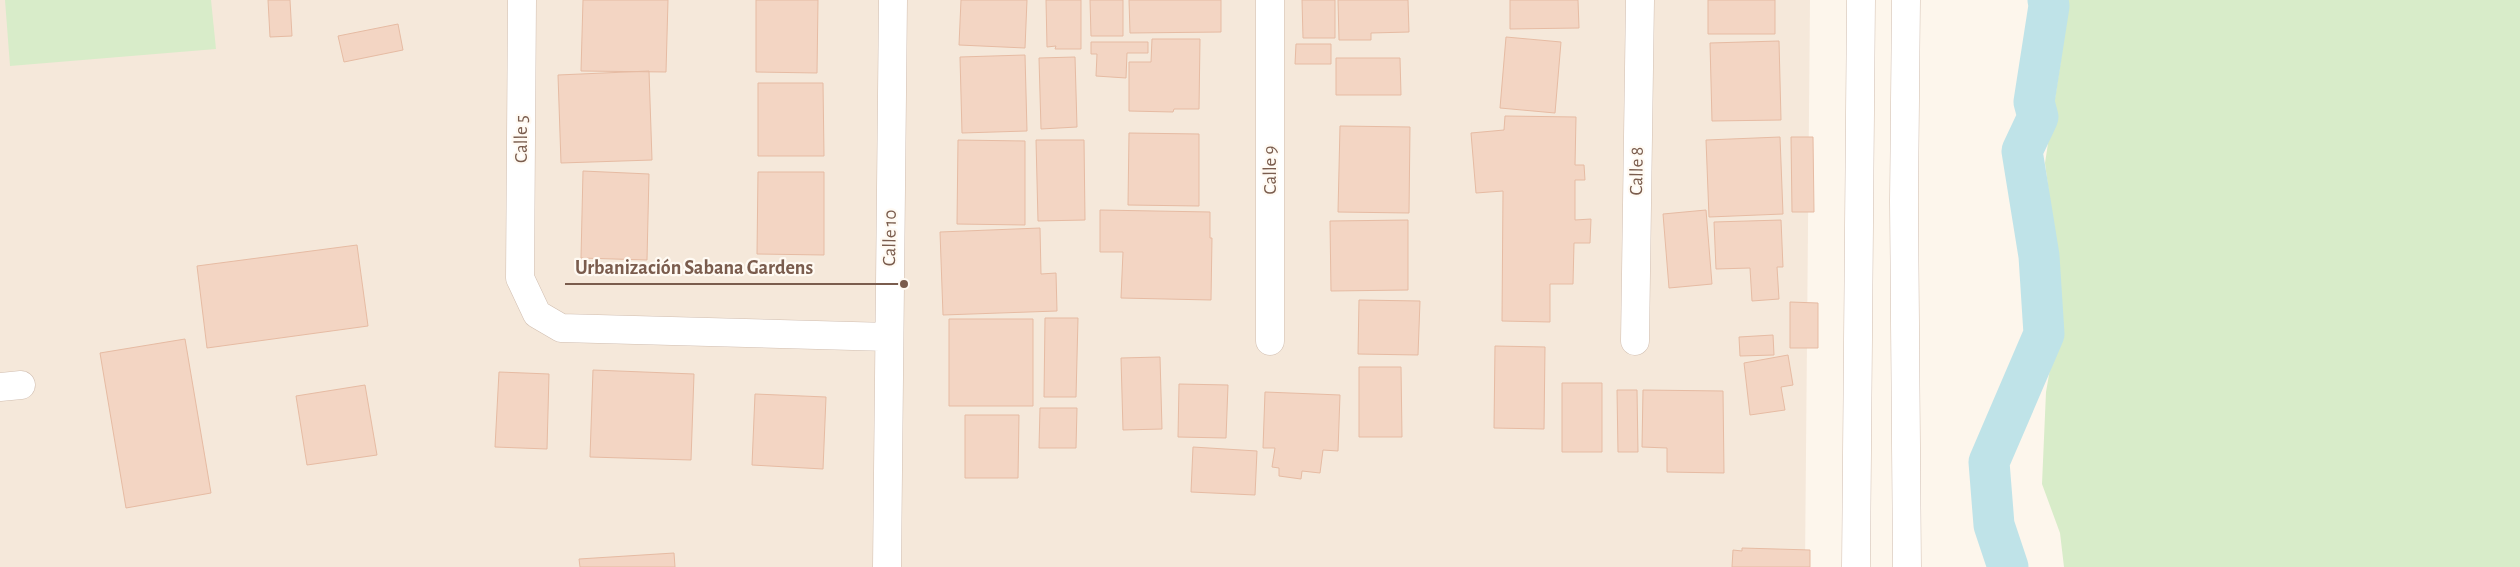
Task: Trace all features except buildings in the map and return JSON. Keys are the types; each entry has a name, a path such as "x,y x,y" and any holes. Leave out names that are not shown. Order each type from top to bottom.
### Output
{"street":[{"name":"Calle 5","path":"522,0 520,278 537,314 561,328 889,337"},
{"name":"Calle 10","path":"887,567 893,0"},
{"name":"Calle 9","path":"1270,0 1270,341"},
{"name":"Calle 8","path":"1635,341 1640,0"},
{"path":"1856,567 1861,0"},
{"path":"1906,0 1904,201 1907,567"}],"shaded area":[{"path":"0,0 1810,0 1805,567 0,567"}],"green space":[{"path":"5,0 211,0 216,49 10,66"},
{"path":"2063,0 2520,0 2520,567 2064,567 2060,533 2042,484 2046,392 2059,318 2056,248 2045,163 2061,59"}],"waterway":[{"path":"2008,567 1994,525 1989,462 2044,334 2039,256 2022,151 2038,117 2034,102 2049,6 2048,0"}],"place":[{"name":"Urbanización Sabana Gardens","path":"904,284"}]}
